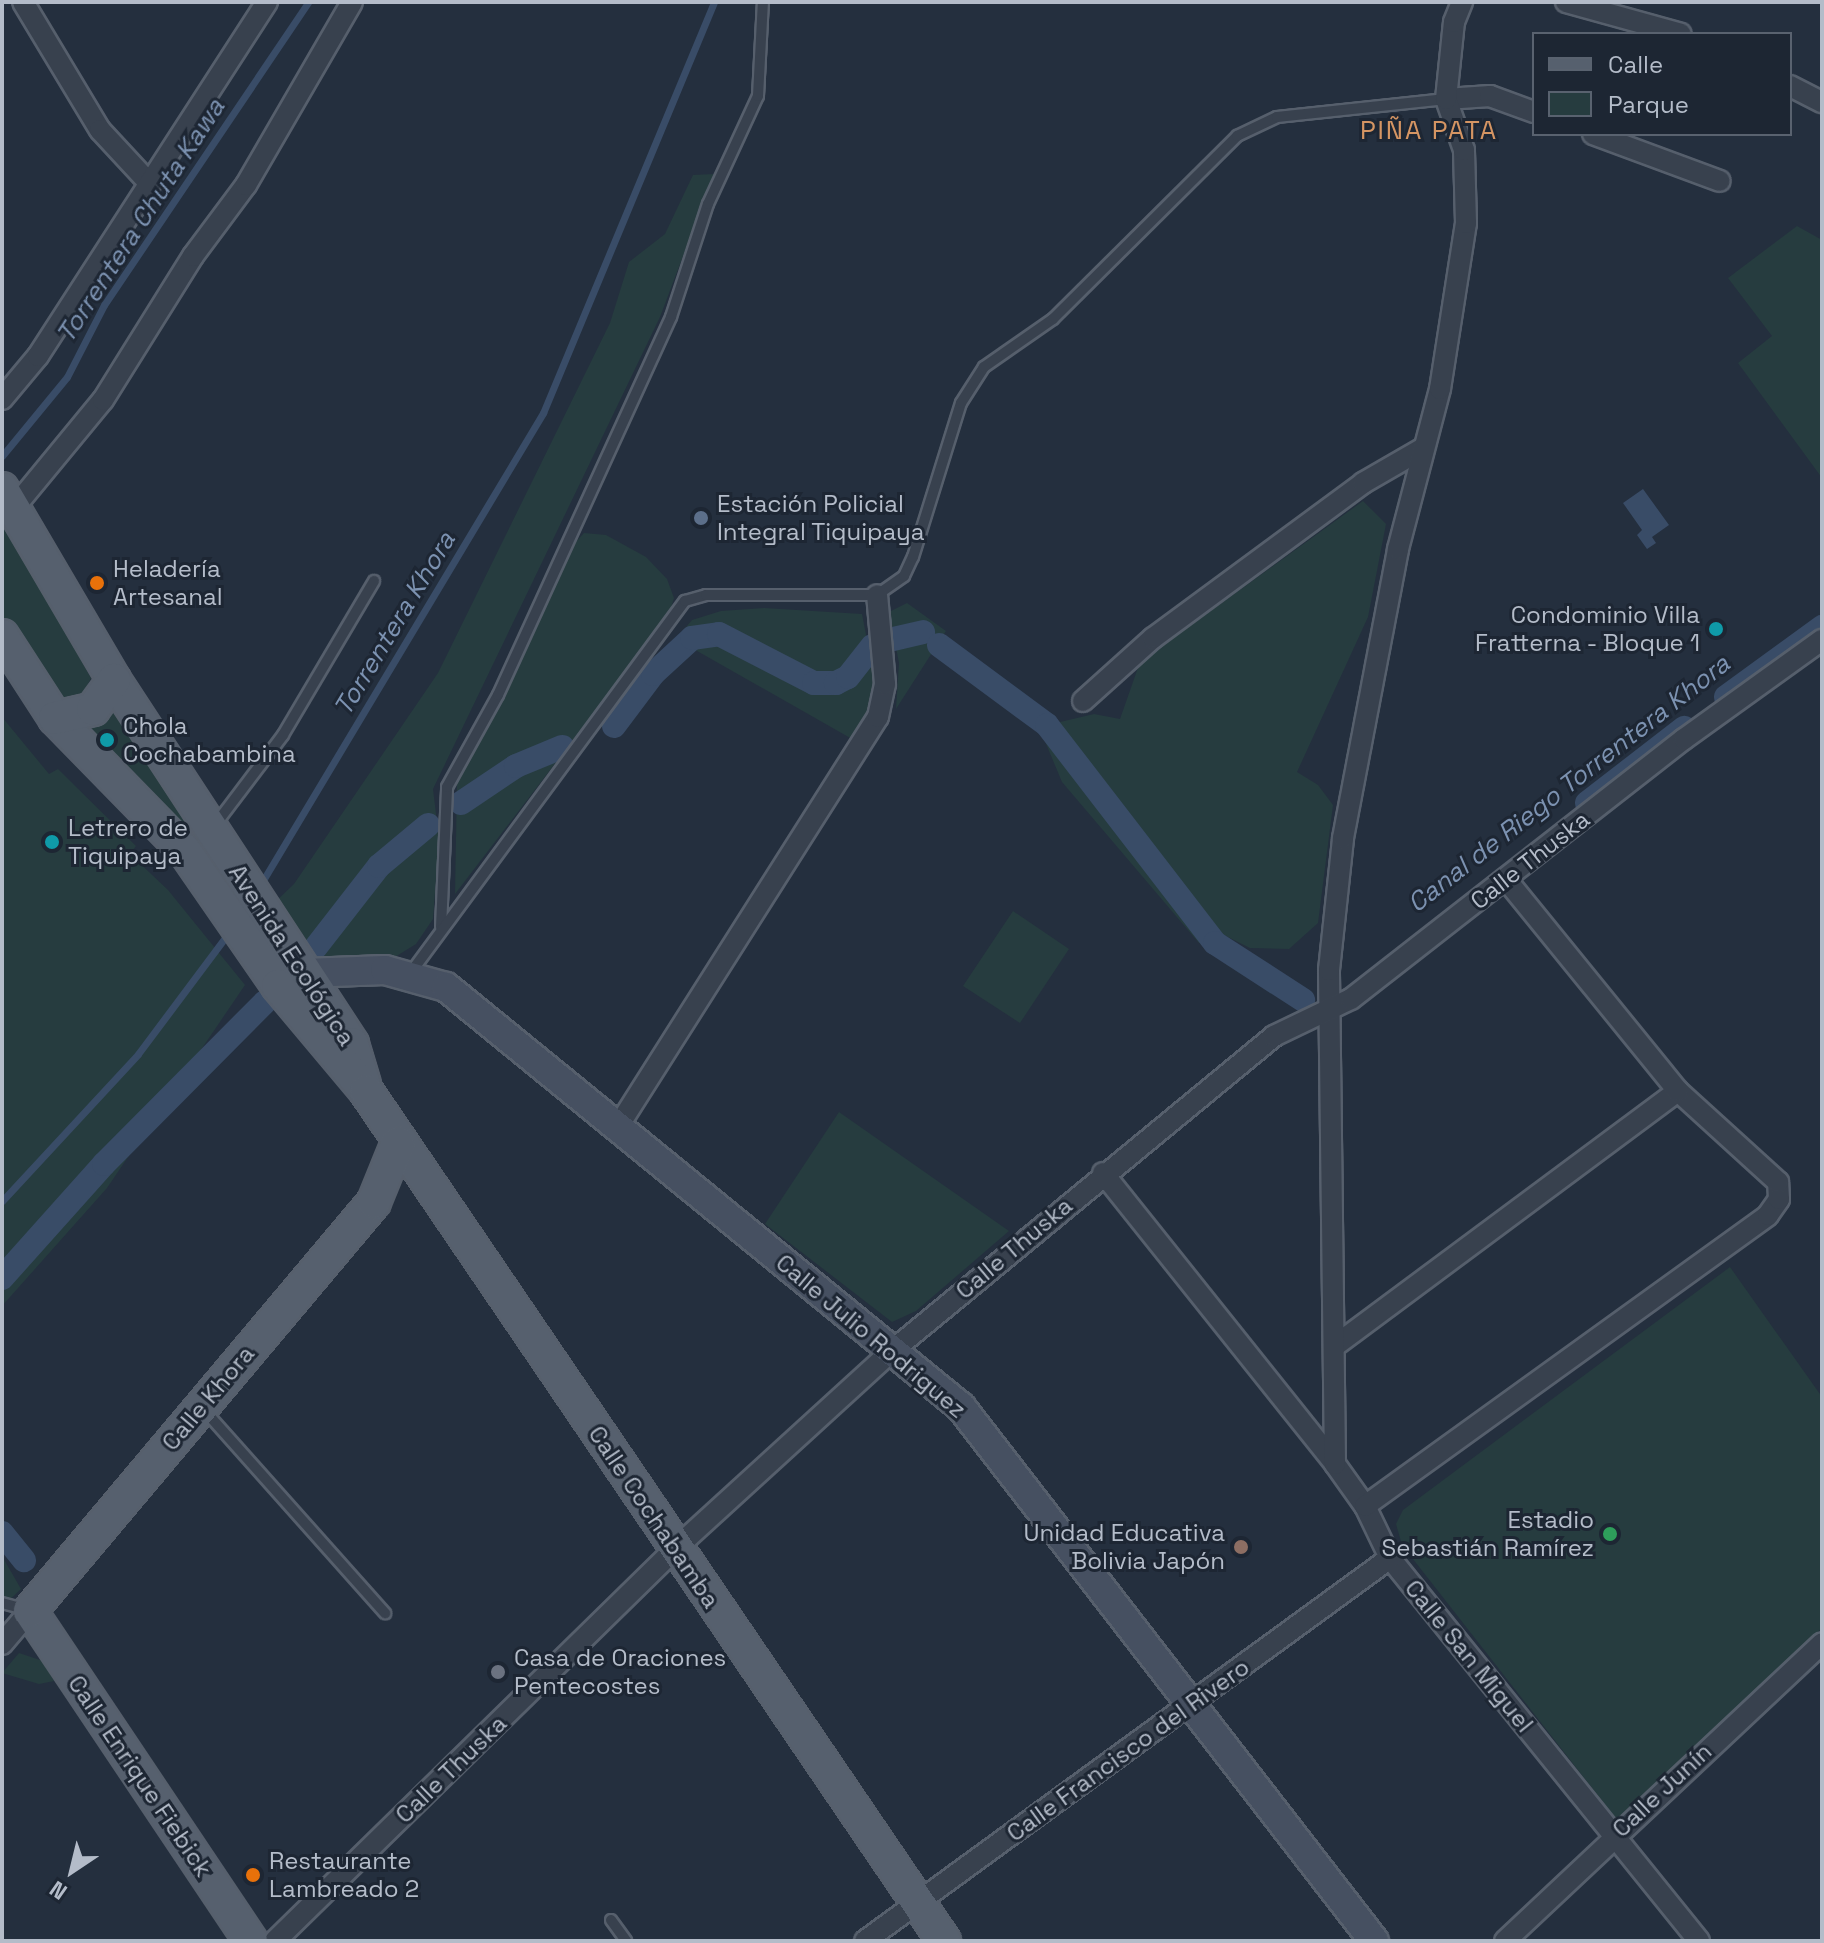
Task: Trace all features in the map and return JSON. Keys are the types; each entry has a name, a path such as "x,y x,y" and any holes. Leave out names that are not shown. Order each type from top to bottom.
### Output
{"main road":[{"name":"Avenida Ecológica","path":"7,499 114,680 352,1044 366,1091"},
{"name":"Avenida Ecológica","path":"2,636 55,718 163,826 335,1060 366,1091"},
{"path":"55,718 93,709 114,680"},
{"path":"255,952 305,973"},
{"name":"Calle Julio Rodriguez","path":"305,973 385,970 446,987 961,1407 1374,1941"},
{"name":"Calle Cochabamba","path":"366,1091 398,1143 944,1941"},
{"name":"Calle Khora","path":"16,1607 202,1406 374,1202 398,1143"},
{"name":"Calle Enrique Fiebick","path":"16,1607 251,1941"}],"street":[{"path":"23,2 100,130 150,184"},
{"path":"2,399 38,356 267,2"},
{"path":"7,499 103,400 193,256 246,185 352,2"},
{"path":"1335,1464 1336,1345 1328,1009 1343,838 1422,449 1440,389 1466,223 1464,150 1446,99 1454,22 1462,2"},
{"path":"1566,2 1674,32"},
{"path":"1792,87 1822,102"},
{"path":"1446,99 1490,96 1532,111"},
{"path":"1598,136 1720,181"},
{"path":"1083,701 1153,638 1363,483 1422,449"},
{"path":"619,1125 878,717 885,684 877,595"},
{"name":"Calle Thuska","path":"275,1941 676,1548 892,1351 1103,1173 1274,1036 1351,999 1684,739 1822,640"},
{"path":"1365,1506 1768,1215 1779,1199 1778,1182 1678,1091 1506,879"},
{"path":"1336,1345 1678,1091"},
{"name":"Calle San Miguel","path":"1103,1173 1335,1464 1365,1506 1390,1558 1699,1941"},
{"name":"Calle Francisco del Rivero","path":"865,1941 916,1901 1191,1707 1390,1558"},
{"name":"Calle Khora","path":"2,1644 16,1607"},
{"name":"Calle Junín","path":"1505,1941 1613,1834 1822,1643"}],"lane":[{"path":"441,929 447,787 498,695 671,317 708,204 758,96 763,2"},
{"path":"409,975 685,601 706,595 877,595 904,576 913,557 961,403 984,367 1053,319 1237,136 1277,117 1446,99"},
{"path":"219,841 374,581"},
{"path":"202,1406 385,1613"},
{"path":"611,1920 626,1941"}],"green space":[{"path":"714,174 660,317 433,789 439,839 433,919 416,944 390,960 312,965 274,903 294,884 438,673 610,323 629,262 665,234 693,175"},
{"path":"1797,226 1822,240 1822,478 1738,363 1772,336 1728,278"},
{"path":"1363,501 1386,524 1368,617 1297,772 1318,785 1333,805 1318,923 1289,949 1250,948 1220,933 1199,943 1062,782 1039,727 1094,714 1120,719 1140,662"},
{"path":"2,516 91,678 81,698 65,706 2,624"},
{"path":"584,533 606,535 646,557 667,579 674,598 669,615 455,894 457,782 568,550"},
{"path":"907,603 946,631 896,709 899,663 889,612"},
{"path":"764,608 862,614 875,681 870,710 852,739 676,639 692,620 721,611"},
{"path":"111,709 148,753 205,859 84,732"},
{"path":"2,717 49,774 58,769 136,846 130,854 168,890 245,985 107,1188 2,1306"},
{"path":"1013,911 1069,949 1020,1023 963,986"},
{"path":"839,1112 1009,1231 916,1311 892,1322 765,1224"},
{"name":"Estadio Sebastián Ramírez","path":"1730,1267 1822,1397 1822,1628 1617,1820 1402,1545 1396,1524 1403,1510"},
{"path":"2,1556 21,1589 2,1607"},
{"path":"19,1653 43,1661 54,1681 39,1684 2,1673"}],"water":[{"path":"1643,489 1669,525 1652,537 1656,543 1647,549 1637,535 1642,530 1623,503"}],"waterway":[{"name":"Torrentera Chuta Kawa","path":"2,456 67,377 104,305 308,2"},
{"name":"Torrentera Khora","path":"259,887 543,413 714,2"},
{"name":"Canal de Riego Torrentera Khora","path":"1726,697 1822,627"},
{"name":"Canal de Riego Torrentera Khora","path":"889,640 923,632"},
{"name":"Canal de Riego Torrentera Khora","path":"614,726 653,674 692,638 719,634 814,683 836,683 848,677 872,646"},
{"name":"Canal de Riego Torrentera Khora","path":"939,645 1047,725 1215,943 1303,1000"},
{"name":"Canal de Riego Torrentera Khora","path":"1587,803 1684,728"},
{"name":"Canal de Riego Torrentera Khora","path":"461,803 516,766 562,747"},
{"name":"Canal de Riego Torrentera Khora","path":"316,947 379,866 428,825"},
{"name":"Torrentera Khora","path":"2,1201 138,1054 230,931"},
{"name":"Canal de Riego Torrentera Khora","path":"2,1278 104,1164 265,1002"},
{"name":"Canal de Riego Torrentera Khora","path":"2,1533 24,1560"}],"place":[{"name":"Estación Policial Integral Tiquipaya","path":"701,518"},
{"name":"Heladería Artesanal","path":"97,583"},
{"name":"Condominio Villa Fratterna - Bloque 1","path":"1716,629"},
{"name":"Chola Cochabambina","path":"107,740"},
{"name":"Letrero de Tiquipaya","path":"52,842"},
{"name":"Estadio Sebastián Ramírez","path":"1610,1534"},
{"name":"Unidad Educativa Bolivia Japón","path":"1241,1547"},
{"name":"Casa de Oraciones Pentecostes","path":"498,1672"},
{"name":"Restaurante Lambreado 2","path":"253,1875"}],"district":[{"name":"PIÑA PATA","path":"1429,131"}]}
